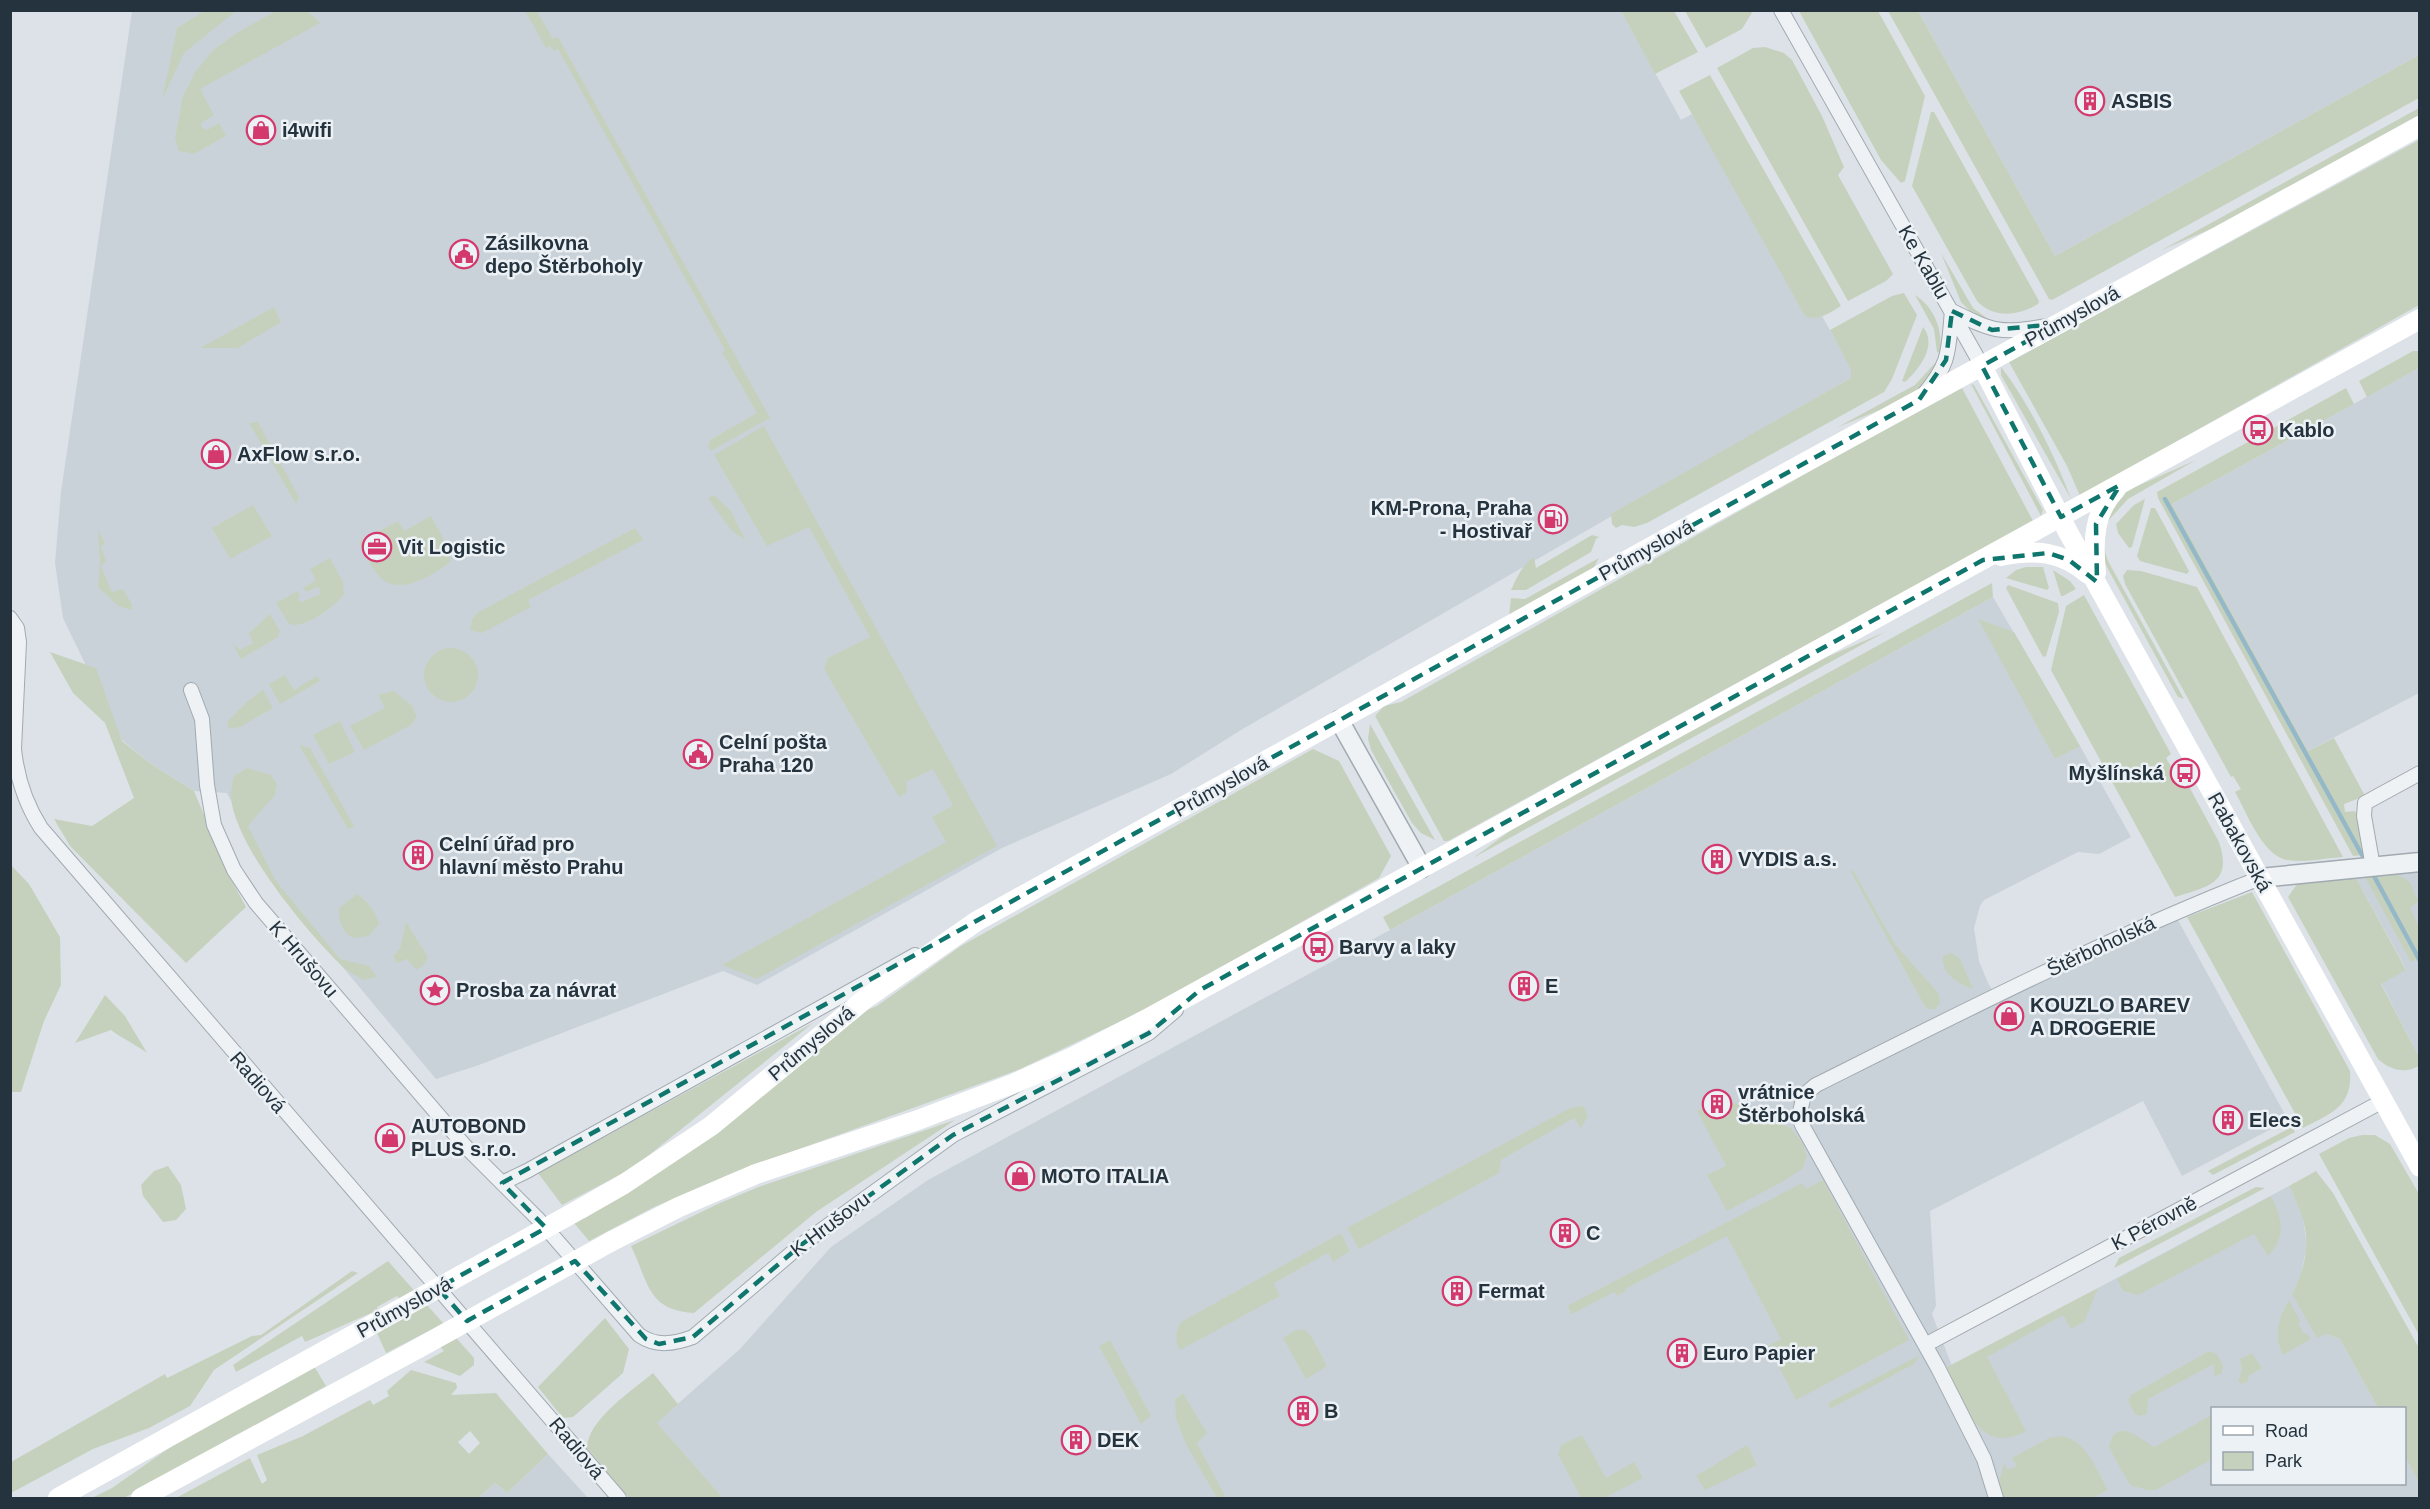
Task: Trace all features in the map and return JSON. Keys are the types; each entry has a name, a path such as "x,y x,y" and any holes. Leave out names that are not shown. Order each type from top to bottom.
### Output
{"main road":[{"name":"Průmyslová","path":"58,1498 624,1184 711,1126 864,999 977,921 2420,126"},
{"path":"141,1498 612,1241 679,1207 756,1174 918,1120 1015,1083 1073,1057 1200,990 2420,319"},
{"name":"Ke Kablu","path":"1982,366 2061,517"},
{"path":"2097,582 2093,549 2096,524 2108,499 2120,485"},
{"name":"Rabakovská","path":"2061,517 2420,1167"},
{"path":"1983,560 2030,551 2048,552 2068,560 2097,582"}],"street":[{"name":"Ke Kablu","path":"1781,10 1982,366"},
{"path":"1919,400 1940,375 1946,360 1952,311 1992,330 2016,331 2058,324"},
{"name":"Radiová","path":"10,618 17,628 19,642 14,749 16,767 26,801 41,828 236,1056 530,1392 613,1496"},
{"name":"K Hrušovu","path":"191,690 202,719 207,785 214,825 226,855 243,886 465,1146 539,1220 639,1335 659,1344 683,1341 701,1331 801,1245 953,1136 1149,1033 1200,990"},
{"path":"1339,720 1422,868"},
{"path":"2373,867 2364,816 2365,802 2420,773"},
{"name":"Štěrboholská","path":"1925,1345 1802,1125 1799,1116 1804,1095 1816,1085 1996,995 2148,924 2260,878 2420,862"},
{"path":"502,1183 977,921"},
{"name":"K Pérovně","path":"1925,1345 2383,1101"},
{"path":"1925,1345 1984,1459 1996,1498"}],"highlighted area":[{"path":"1952,311 1992,330 2058,324 1982,366 2061,517 2120,485 2096,524 2097,582 2069,560 2048,553 1983,560 1200,990 1149,1033 953,1135 801,1245 693,1337 659,1344 646,1339 575,1261 467,1321 438,1288 546,1228 502,1183 1919,400 1946,360"}],"shaded area":[{"path":"132,11 1621,11 1681,120 1692,114 1815,318 1822,316 1852,369 1851,378 1241,730 1171,774 1002,848 757,985 723,971 479,1065 436,1079 276,887 227,793 194,791 151,764 122,740 63,618 55,563 61,492"},
{"path":"1918,11 2419,11 2419,55 2055,256"},
{"path":"2419,368 2419,693 2308,751 2172,504"},
{"path":"1993,597 2131,837 2099,854 2078,852 1984,900 1974,928 1979,961 1988,983 1995,995 2174,913 2288,1120 2182,1176 2143,1101 1930,1211 1936,1306 1932,1314 1952,1366 2289,1186 2302,1211 2307,1246 2300,1278 2292,1294 2326,1334 2340,1339 2377,1407 2211,1407 2211,1485 2406,1485 2406,1459 2419,1480 2420,1498 723,1498 656,1423 740,1349 831,1247 928,1180 1390,930"},
{"path":"2419,871 2419,1057 2381,983 2406,969 2356,878"},
{"path":"548,1454 588,1498 478,1498 495,1483 507,1493"}],"green space":[{"path":"204,11 236,11 184,53 162,100 177,28"},
{"path":"276,11 308,11 320,23 200,89 214,115 201,123 201,127 207,130 219,123 226,136 194,154 179,151 175,138 183,96 196,71 213,50 235,34"},
{"path":"525,11 537,11 553,39 558,37 770,418 711,451 708,446 710,440 757,413 722,352 725,350 558,49 554,51 550,46 546,48"},
{"path":"1621,11 1674,11 1698,52 1655,74"},
{"path":"1685,11 1753,11 1742,29 1706,48"},
{"path":"1799,11 1878,11 1925,96 1905,181 1901,183 1881,160"},
{"path":"1888,11 1918,11 2055,256 2419,55 2419,98 2052,300 2049,299"},
{"path":"1765,47 1784,53 1792,60 1822,116 1844,167 1838,175 1893,274 1886,281 1848,301 1717,68 1753,48"},
{"path":"1710,75 1841,306 1828,314 1814,318 1805,316 1679,91"},
{"path":"2419,108 2419,115 2220,225 2162,250"},
{"path":"1931,112 1934,112 2039,301 2038,304 2022,311 2006,314 1991,311 1977,301 1912,186"},
{"path":"2419,140 2419,305 2080,496 2067,466 2009,362"},
{"path":"1941,253 1973,308 1988,321 1970,311 1961,302"},
{"path":"1904,293 1917,315 1892,379 1884,392 1647,523 1634,527 1622,525 1616,528 1612,524 1611,514 1851,378 1851,369 1830,330 1892,296"},
{"path":"1915,295 1928,306 1936,320 1941,344 1940,353 1937,352 1934,329"},
{"path":"274,307 281,322 238,348 200,348"},
{"path":"1923,327 1928,342 1925,357 1910,377 1905,382 1902,381"},
{"path":"2413,351 2419,351 2419,368 2367,397 2359,381"},
{"path":"1935,363 1938,363 1921,388 1892,405 1838,427 1915,385"},
{"path":"2001,367 2022,397 2040,430 2071,499 2001,375"},
{"path":"1971,384 1974,385 2043,510 2041,516"},
{"path":"1962,388 2033,521 1448,841 1444,841 1375,716 1384,706 1401,702"},
{"path":"2346,388 2354,404 2172,504 2308,751 2334,738 2365,796 2344,804 2345,812 2357,813 2364,855 2353,856 2158,498 2157,492"},
{"path":"258,422 299,497 296,504 249,423"},
{"path":"764,426 997,846 757,979 722,965 946,842 932,817 953,805 933,769 906,782 907,792 899,797 824,669 828,658 870,637 809,527 767,546 714,455"},
{"path":"2196,460 2128,499 2108,521 2108,513 2124,493"},
{"path":"714,495 731,511 746,541 731,530 708,498"},
{"path":"2145,499 2132,547 2129,548 2118,533 2116,524 2134,505"},
{"path":"253,505 272,536 230,559 212,528"},
{"path":"2151,508 2155,508 2189,571 2187,574 2140,561 2137,556"},
{"path":"431,516 450,551 450,562 434,573 414,582 394,585 386,582 372,568 359,542 365,539 368,549 377,548 389,537 384,534 374,539 372,535 398,521 404,531"},
{"path":"635,528 643,540 528,600 531,607 482,633 470,630 472,620 477,613"},
{"path":"98,530 105,543 101,547 106,561 101,566 112,592 123,589 132,604 131,610 118,606 98,587 100,564"},
{"path":"1592,535 1599,537 1591,552 1526,590 1511,590 1523,568 1534,557 1536,568"},
{"path":"2104,548 2108,561 2184,699 2178,697 2108,569 2104,561"},
{"path":"330,558 343,582 344,594 334,605 311,620 303,624 289,624 276,603 298,591 300,595 298,600 302,602 320,594 319,587 306,592 303,588 316,580 310,569"},
{"path":"1599,558 1593,569 1509,616 1511,598 1525,599"},
{"path":"2026,567 2043,567 2049,588 2047,590 2006,578 2016,570"},
{"path":"2053,570 2070,581 2076,589 2061,596"},
{"path":"2127,570 2141,571 2197,587 2343,857 2308,861 2287,860 2278,857 2263,842 2235,792 2241,789 2233,776 2231,777 2125,584 2123,576"},
{"path":"1992,583 1993,597 1390,930 1383,917"},
{"path":"2008,585 2058,603 2059,612 2046,656 2043,657 2006,588"},
{"path":"2084,595 2171,754 2166,758 2173,770 2179,768 2219,842 2223,866 2220,875 2215,881 2198,890 2175,897 2051,670 2066,606"},
{"path":"270,614 280,631 278,637 241,659 232,643 240,650 253,643 249,633"},
{"path":"1978,619 2014,632 2080,746 2055,759"},
{"path":"1885,632 1473,858 1514,828 1829,656"},
{"path":"451,648 461,650 470,656 476,665 478,675 476,685 470,694 461,700 451,702 441,700 432,694 426,685 424,675 426,665 432,656 441,650"},
{"path":"50,652 96,668 122,741 151,764 194,791 231,879 246,907 186,963 70,846 54,819 92,826 134,798 105,723 73,693"},
{"path":"285,675 294,690 317,676 320,681 280,704 269,684"},
{"path":"263,690 273,708 240,727 229,729 227,722"},
{"path":"394,691 412,706 417,717 411,725 364,750 350,726 385,708 378,695"},
{"path":"340,721 355,752 329,764 313,735"},
{"path":"1370,724 1435,840 1421,833 1412,823 1371,750 1368,739"},
{"path":"299,745 310,748 354,826 348,829"},
{"path":"1313,749 1339,761 1391,856 1379,878 1157,1004 1018,1070 733,1173 654,1207 589,1241 574,1223 862,1012 877,1006 961,946"},
{"path":"247,768 271,775 277,784 275,795 248,826 276,881 340,959 369,966 377,977 364,980 341,965 292,910 259,863 245,840 231,798 234,776"},
{"path":"10,864 29,884 60,937 61,985 44,1021 21,1092 10,1092"},
{"path":"1853,870 1894,943 1939,994 1940,1003 1935,1009 1927,1009 1923,1003 1851,872"},
{"path":"2396,874 2410,882 2418,901 2410,908 2419,926 2419,958 2411,962 2365,877"},
{"path":"2356,878 2406,970 2381,984 2419,1057 2419,1066 2408,1070 2397,1070 2378,1059 2288,897 2297,884"},
{"path":"2252,892 2350,1071 2348,1093 2344,1101 2331,1113 2303,1128 2187,917"},
{"path":"357,894 371,907 379,924 369,936 353,938 342,925 339,908"},
{"path":"406,922 428,957 424,965 416,970 407,959 397,963 393,956 400,949"},
{"path":"1952,953 1960,959 1973,989 1956,981 1945,968 1943,956"},
{"path":"105,995 125,1016 147,1053 111,1030 75,1043"},
{"path":"813,1023 633,1168 562,1205 538,1173"},
{"path":"1733,1102 1791,1128 1803,1144 1807,1156 1802,1169 1727,1211 1707,1175 1726,1166 1697,1111 1705,1106 1727,1118"},
{"path":"1583,1106 1588,1115 1581,1129 1574,1118 1501,1160 1499,1173 1359,1249 1347,1228 1570,1108"},
{"path":"955,1120 816,1212 694,1313 679,1311 667,1306 658,1300 646,1283 631,1246 761,1186"},
{"path":"2292,1127 2295,1132 2213,1175 2208,1171"},
{"path":"2375,1135 2390,1144 2419,1194 2419,1335 2319,1154 2349,1138"},
{"path":"168,1166 181,1185 186,1209 176,1220 163,1222 143,1196 141,1185 154,1171"},
{"path":"2316,1171 2333,1193 2419,1348 2420,1480 2418,1481 2406,1459 2406,1407 2377,1407 2340,1339 2326,1334 2317,1338 2292,1294 2303,1265 2306,1239 2301,1214 2289,1186"},
{"path":"1823,1180 1909,1340 1796,1400 1768,1346 1781,1339 1727,1236 1625,1289 1626,1291 1617,1296 1614,1292 1572,1314 1567,1306 1802,1183 1806,1189"},
{"path":"2256,1187 2265,1188 2114,1268 2119,1258"},
{"path":"2271,1196 2281,1227 2278,1241 2268,1256 2254,1234 2138,1295 2123,1291 2117,1279"},
{"path":"1341,1233 1350,1251 1333,1262 1328,1253 1274,1283 1280,1296 1180,1350 1176,1336 1181,1322"},
{"path":"388,1261 474,1358 474,1365 460,1376 424,1362 444,1351 427,1332 386,1353 377,1333 411,1312 397,1296 377,1307 378,1310 305,1342 302,1336 236,1372 233,1365"},
{"path":"352,1271 358,1273 214,1370 190,1406 149,1428 93,1449 11,1493 11,1462 165,1374 167,1378 252,1336 261,1335"},
{"path":"2098,1288 2084,1322 2071,1329 2063,1315 1987,1357 2026,1431 2010,1437 1996,1437 1985,1432 1967,1411 1947,1367"},
{"path":"2289,1300 2304,1334 2307,1333 2311,1339 2283,1355 2278,1341 2278,1327"},
{"path":"605,1318 629,1349 623,1373 573,1417 563,1418 538,1387"},
{"path":"1296,1330 1305,1330 1311,1336 1327,1366 1306,1379 1283,1338"},
{"path":"1110,1340 1151,1416 1141,1424 1099,1346"},
{"path":"2209,1351 2217,1354 2223,1365 2222,1373 2214,1377 2214,1364 2148,1399 2147,1414 2140,1416 2135,1414 2128,1401 2131,1395"},
{"path":"2252,1353 2262,1368 2248,1376 2249,1380 2242,1384 2238,1382 2242,1370 2240,1359"},
{"path":"1920,1355 1914,1364 1830,1409 1828,1403"},
{"path":"314,1366 326,1386 124,1498 92,1498 112,1488 185,1437"},
{"path":"411,1370 456,1383 457,1388 451,1395 496,1393 548,1454 507,1493 495,1483 478,1498 176,1498 250,1458 262,1484 267,1480 257,1455 303,1436 370,1400 373,1405 389,1396 387,1391","holes":["470,1431 480,1443 469,1454 458,1442"]},
{"path":"653,1373 678,1404 657,1423 723,1498 629,1498 587,1448 589,1437 603,1416"},
{"path":"1183,1393 1207,1433 1197,1443 1226,1498 1217,1498 1187,1446 1176,1419 1175,1399"},
{"path":"2211,1416 2211,1460 2156,1490 2130,1485 2109,1448 2112,1438 2121,1431 2128,1432 2154,1447"},
{"path":"1582,1435 1606,1478 1634,1462 1643,1478 1604,1498 1581,1498 1558,1454 1561,1445"},
{"path":"2061,1436 2070,1438 2084,1449 2108,1490 2092,1498 2004,1498 1999,1481 2004,1463 2008,1470 2017,1466 2012,1458 2049,1438"},
{"path":"1747,1445 1757,1465 1705,1490 1696,1476"}],"waterway":[{"path":"2165,499 2362,855"},
{"path":"2374,876 2420,961"}],"place":[{"name":"ASBIS","path":"2090,101"},
{"name":"i4wifi","path":"261,130"},
{"name":"Zásilkovna depo Štěrboholy","path":"464,254"},
{"name":"Kablo","path":"2258,430"},
{"name":"AxFlow s.r.o.","path":"216,454"},
{"name":"KM-Prona, Praha - Hostivař","path":"1553,519"},
{"name":"Vit Logistic","path":"377,547"},
{"name":"Celní pošta Praha 120","path":"698,754"},
{"name":"Myšlínská","path":"2185,773"},
{"name":"Celní úřad pro hlavní město Prahu","path":"418,855"},
{"name":"VYDIS a.s.","path":"1717,859"},
{"name":"Barvy a laky","path":"1318,947"},
{"name":"E","path":"1524,986"},
{"name":"Prosba za návrat","path":"435,990"},
{"name":"KOUZLO BAREV A DROGERIE","path":"2009,1016"},
{"name":"vrátnice Štěrboholská","path":"1717,1104"},
{"name":"Elecs","path":"2228,1120"},
{"name":"AUTOBOND PLUS s.r.o.","path":"390,1138"},
{"name":"MOTO ITALIA","path":"1020,1176"},
{"name":"C","path":"1565,1233"},
{"name":"Fermat","path":"1457,1291"},
{"name":"Euro Papier","path":"1682,1353"},
{"name":"B","path":"1303,1411"},
{"name":"DEK","path":"1076,1440"}]}
